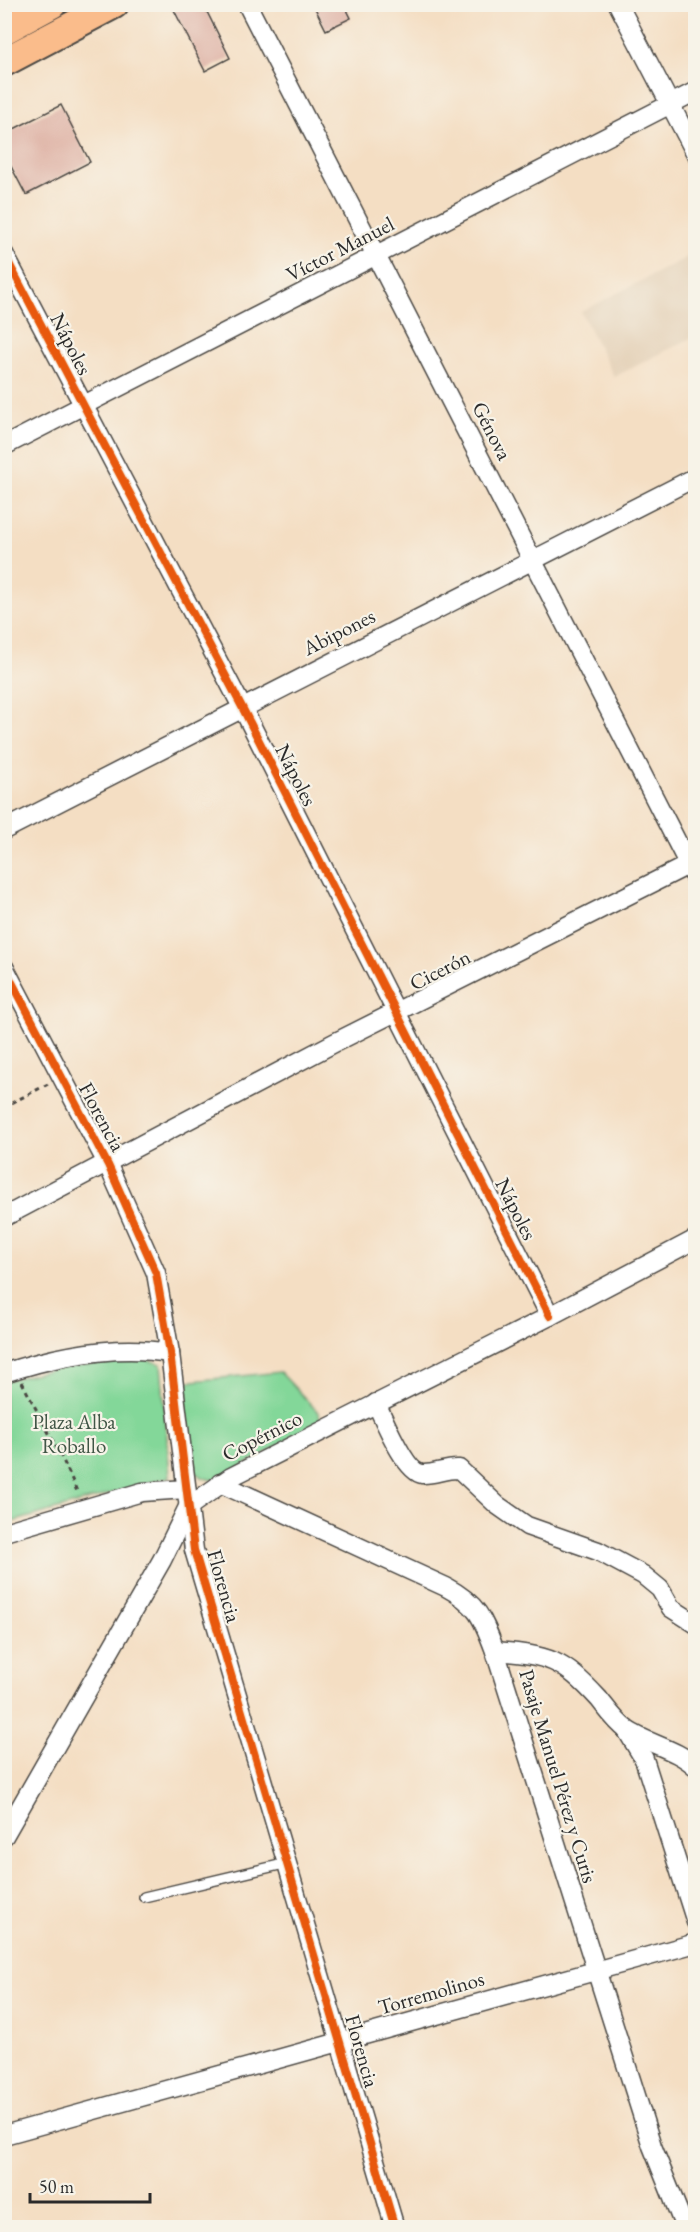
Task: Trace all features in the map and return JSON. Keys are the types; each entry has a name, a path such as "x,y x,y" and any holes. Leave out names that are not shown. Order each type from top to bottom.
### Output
{"main road":[{"path":"4,30 52,4"},
{"path":"4,62 114,4"}],"street":[{"name":"Génova","path":"247,4 693,868"},
{"path":"618,4 696,154"},
{"name":"Víctor Manuel","path":"4,446 696,91"},
{"name":"Nápoles","path":"4,254 242,707 550,1316"},
{"name":"Abipones","path":"4,830 696,477"},
{"name":"Cicerón","path":"4,1217 108,1164 126,1151 395,1013 693,868"},
{"name":"Florencia","path":"4,967 60,1077 108,1164 156,1273 170,1353 194,1550 395,2228"},
{"name":"Copérnico","path":"4,1836 162,1560 188,1507 220,1483 376,1402 550,1316 696,1239"},
{"path":"10,1371 55,1358 114,1349 170,1353"},
{"path":"376,1402 402,1454 415,1472 422,1474 459,1469 497,1505 527,1526 588,1547 644,1575 660,1589 671,1608 696,1624"},
{"name":"Pasaje Manuel Pérez y Curis","path":"220,1483 463,1596 482,1618 495,1651 594,1971 625,2055 652,2146 685,2228"},
{"path":"4,1532 83,1507 142,1492 186,1489"},
{"path":"495,1651 537,1654 564,1665 579,1677 626,1729 644,1759 696,1922"},
{"path":"626,1729 667,1749 696,1767"},
{"name":"Torremolinos","path":"4,2135 696,1943"}],"lane":[{"path":"144,1897 288,1863"}],"path":[{"path":"4,1107 60,1077"},
{"path":"10,1371 64,1460 83,1507"}],"shaded area":[{"path":"695,253 695,336 614,377 581,312"}],"green space":[{"name":"Plaza Alba Roballo","path":"142,1358 161,1364 170,1477 5,1524 4,1381 54,1369"},
{"path":"280,1372 317,1411 322,1421 218,1480 206,1479 196,1473 190,1467 183,1382"}],"building":[{"path":"171,4 203,4 230,58 205,71"},
{"path":"313,4 344,4 351,18 326,30"},
{"path":"61,105 90,162 26,195 4,153 4,134"}],"cycle path":[{"path":"4,254 242,707 550,1316"},
{"path":"4,967 108,1165 156,1273 170,1353 194,1550 395,2228"}]}
